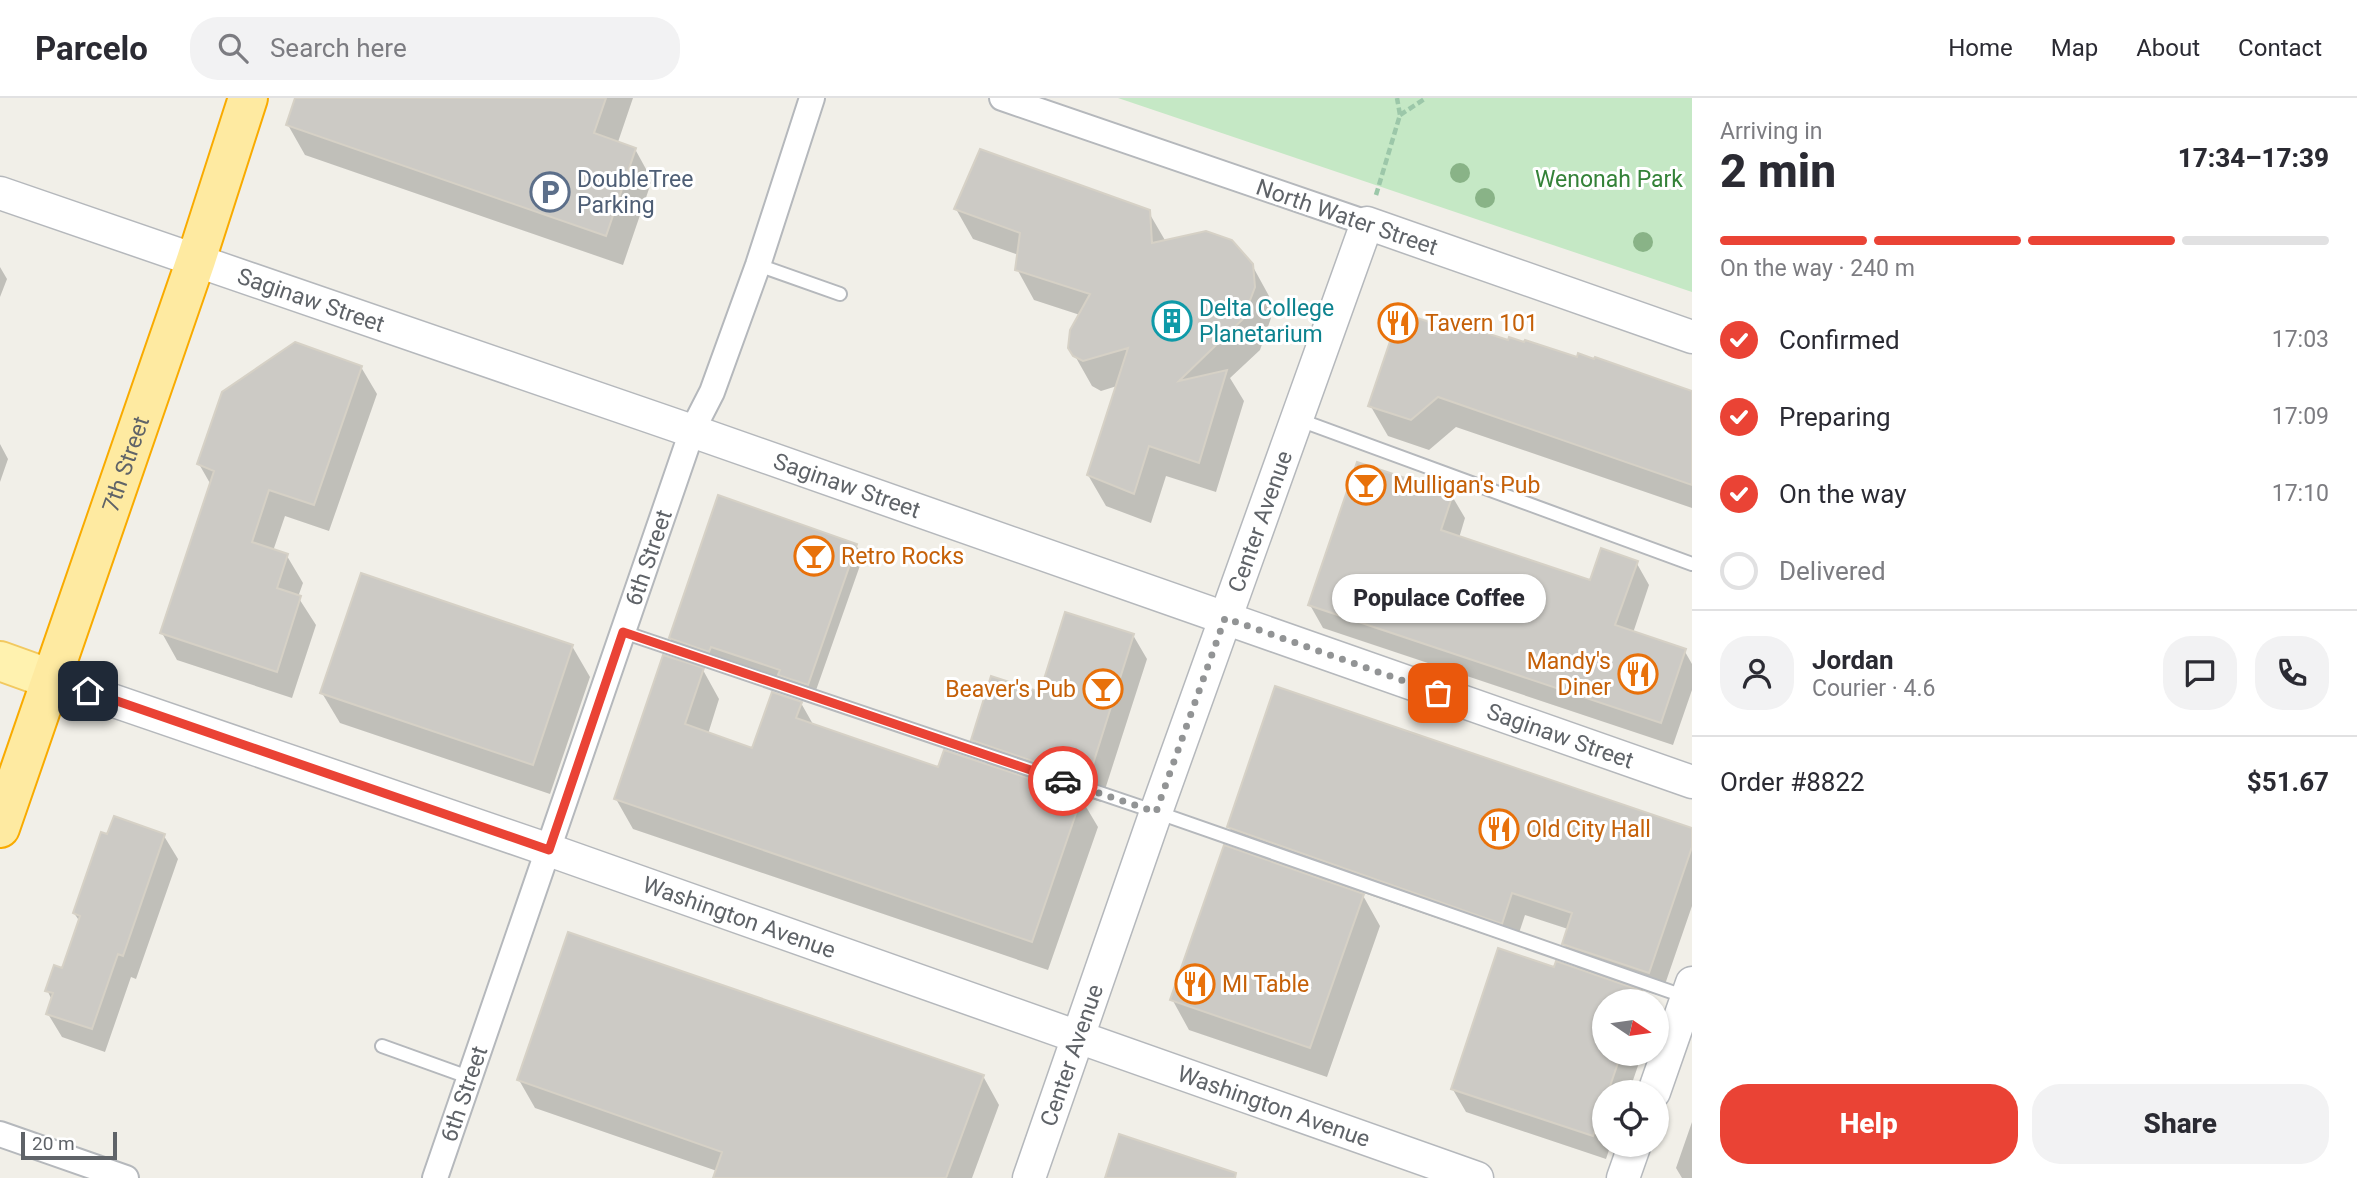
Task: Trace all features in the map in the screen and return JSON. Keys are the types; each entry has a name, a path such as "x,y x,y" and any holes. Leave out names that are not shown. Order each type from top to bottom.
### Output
{"highway":[{"name":"7th Street","path":"0,828 196,260 248,98"}],"main road":[{"name":"Washington Avenue","path":"0,662 52,680"}],"street":[{"name":"6th Street","path":"435,1178 692,431 712,392 758,265 812,98"},
{"name":"North Water Street","path":"1002,98 1692,337"},
{"name":"Saginaw Street","path":"0,193 692,431 1692,782"},
{"name":"Center Avenue","path":"1029,1178 1076,1038 1367,223"},
{"name":"Washington Avenue","path":"52,680 549,850 1477,1178"},
{"path":"1658,1080 1690,990"},
{"path":"0,1134 127,1178"},
{"path":"1623,1178 1630,1157"}],"lane":[{"path":"758,265 840,294"},
{"path":"1297,418 1692,564"},
{"path":"623,632 1690,990"},
{"path":"382,1046 471,1078"}],"path":[{"path":"1367,223 1400,114 1397,98"},
{"path":"1400,114 1426,98"}],"green space":[{"name":"Wenonah Park","path":"1118,98 1692,98 1692,292"}],"building":[{"name":"DoubleTree Parking","path":"295,98 606,98 594,133 636,148 606,236 286,125"},
{"name":"Delta College Planetarium","path":"980,149 1150,210 1152,243 1206,231 1232,240 1253,264 1255,287 1243,319 1179,381 1227,370 1199,463 1149,446 1134,494 1087,475 1128,348 1083,361 1073,356 1068,348 1070,330 1090,294 1015,270 1020,233 954,209"},
{"path":"1400,312 1452,330 1455,323 1508,340 1509,337 1524,342 1525,340 1577,357 1578,353 1594,359 1595,357 1692,391 1692,485 1438,397 1411,420 1368,406"},
{"path":"295,342 362,366 314,505 269,490 252,542 288,554 277,588 301,596 277,672 160,633 214,471 197,464 222,392"},
{"path":"1357,462 1453,494 1441,530 1590,580 1601,548 1638,561 1615,625 1686,649 1661,723 1308,605"},
{"path":"718,495 857,544 808,685 778,675 780,670 711,647 709,652 669,638"},
{"path":"361,573 573,645 533,765 320,693"},
{"path":"1065,612 1134,634 1088,780 971,740 991,676 1040,692"},
{"path":"663,655 704,668 685,724 752,748 772,692 802,702 796,718 938,767 944,750 1082,796 1032,942 614,799"},
{"path":"1275,686 1692,828 1692,847 1649,973 1562,944 1572,913 1512,893 1502,924 1227,827"},
{"path":"114,816 165,834 123,956 118,954 92,1029 46,1014 53,993 45,991 54,965 62,968 80,916 73,913 101,832 107,834"},
{"path":"1224,845 1364,894 1310,1048 1170,1000"},
{"path":"568,932 984,1075 946,1178 713,1178 722,1152 517,1080"},
{"path":"1498,948 1554,967 1556,961 1636,989 1592,989 1592,1066 1617,1066 1612,1080 1592,1080 1592,1136 1451,1089"},
{"path":"1119,1134 1236,1173 1235,1178 1105,1178"}],"way so far":[{"path":"1063,781 1156,812 1225,618 1438,693"}],"place":[{"name":"DoubleTree Parking","path":"550,192"},
{"name":"Delta College Planetarium","path":"1172,321"},
{"name":"Tavern 101","path":"1398,323"},
{"name":"Mulligan's Pub","path":"1366,485"},
{"name":"Retro Rocks","path":"814,556"},
{"name":"Mandy's Diner","path":"1638,674"},
{"name":"Beaver's Pub","path":"1103,689"},
{"name":"Populace Coffee","path":"1438,693"},
{"name":"Old City Hall","path":"1499,829"},
{"name":"MI Table","path":"1195,984"}],"route":[{"path":"88,691 549,850 623,632 1063,781"}]}
